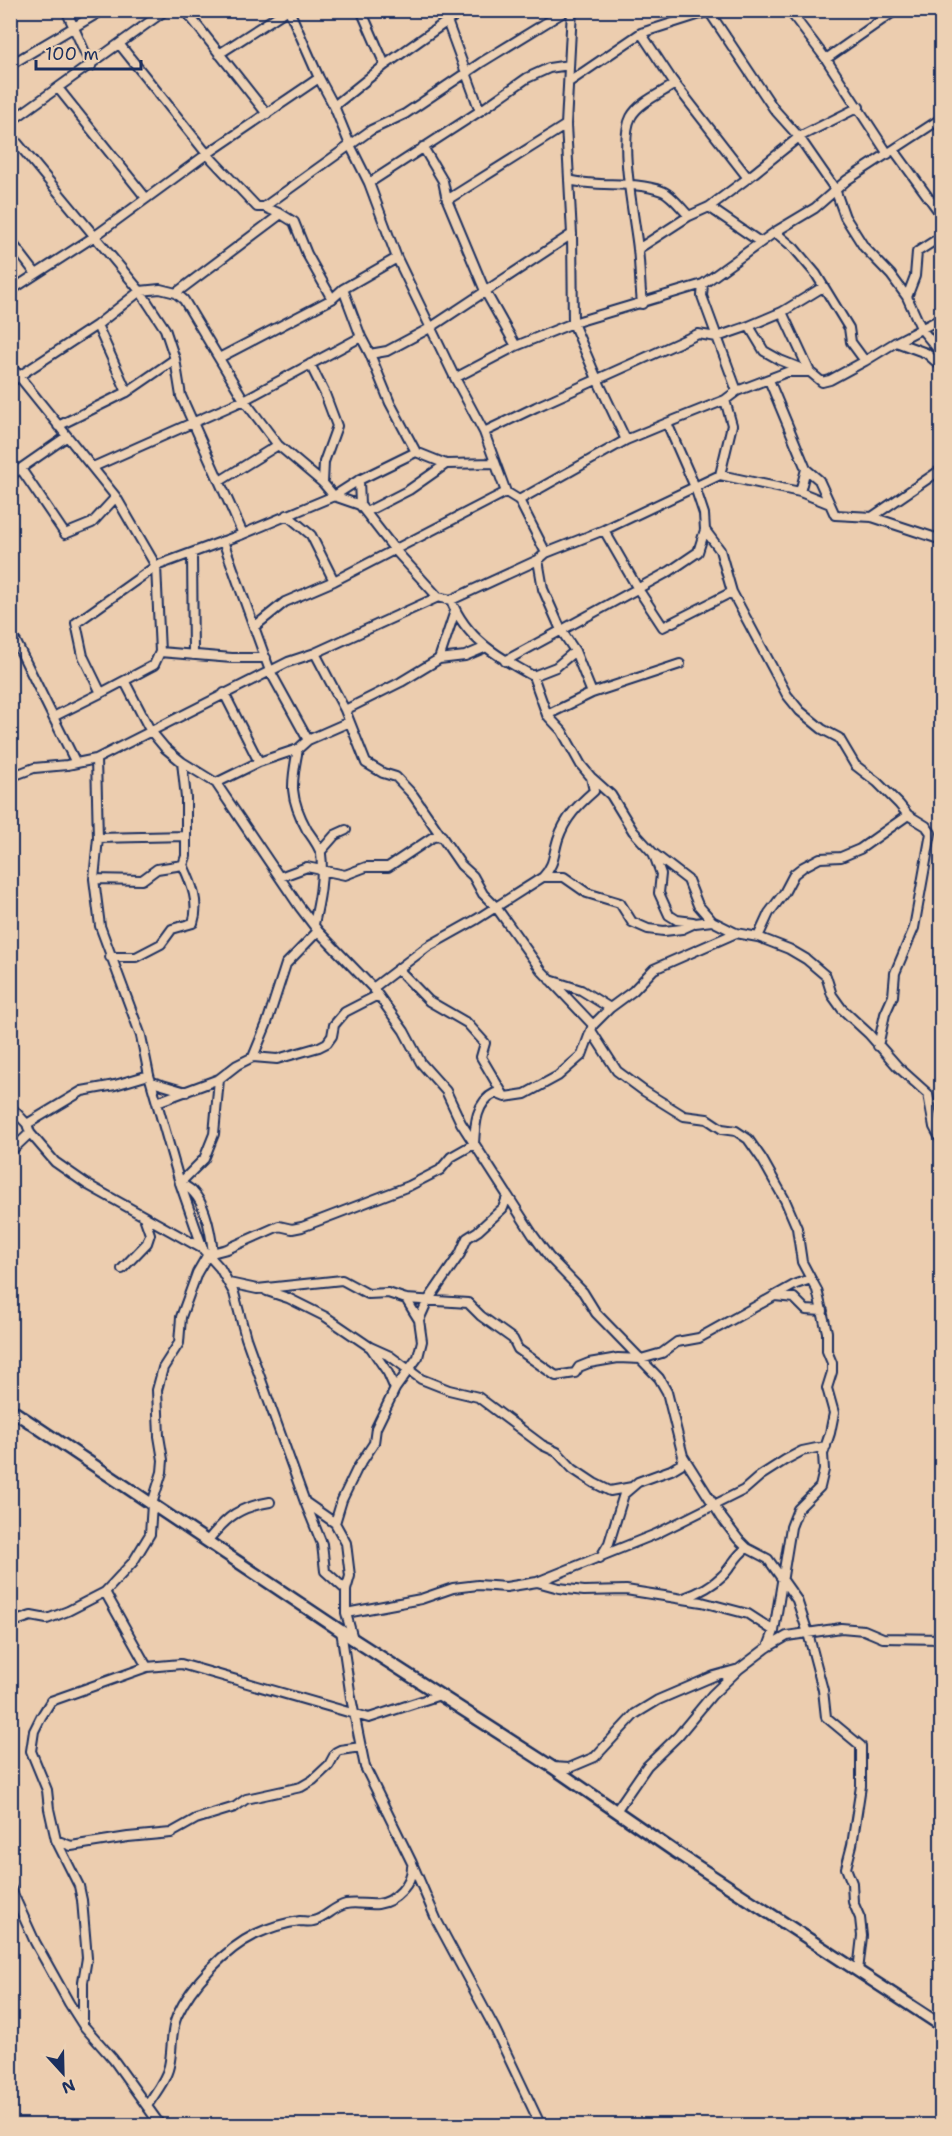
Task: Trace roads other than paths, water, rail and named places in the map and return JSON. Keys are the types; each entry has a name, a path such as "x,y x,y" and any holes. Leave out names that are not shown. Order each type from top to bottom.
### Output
{"main road":[{"path":"10,1409 353,1639 552,1767 771,1915 942,2026"}],"street":[{"path":"66,10 90,66"},
{"path":"10,66 104,10"},
{"path":"10,122 166,10"},
{"path":"185,10 267,114"},
{"path":"219,54 288,10 369,183 397,258 484,432 506,492 519,500 546,553"},
{"path":"361,10 385,65"},
{"path":"443,10 480,111"},
{"path":"334,106 385,65 464,10"},
{"path":"264,207 371,130 405,114 507,46 567,10"},
{"path":"572,10 566,125 572,234 573,323 626,440"},
{"path":"789,10 891,152 942,216"},
{"path":"826,59 896,10"},
{"path":"569,82 641,33 710,11 774,110 799,136 835,189 845,217 864,246 891,275 907,297 922,330 941,352"},
{"path":"641,33 675,84 748,178"},
{"path":"120,45 207,154 257,207 264,207 294,222 307,254 332,299"},
{"path":"369,183 537,72 569,65"},
{"path":"10,291 95,236 207,154 319,78"},
{"path":"642,304 638,249 628,185 627,129 632,115 644,104 675,84"},
{"path":"57,88 146,198"},
{"path":"638,249 689,216 709,207 799,136 859,107"},
{"path":"455,378 516,346 573,323 703,284 760,242 815,208 835,189 942,118"},
{"path":"447,200 566,125"},
{"path":"10,134 140,291 165,329 175,359 182,396 243,534"},
{"path":"423,147 443,181 447,200 485,291 516,346"},
{"path":"569,180 586,184 628,185 663,191 689,216"},
{"path":"709,207 760,242"},
{"path":"176,293 281,214"},
{"path":"775,232 801,256 816,274 849,328 851,342 865,361"},
{"path":"370,354 387,351 430,328 572,234"},
{"path":"907,297 915,276 917,252 942,236"},
{"path":"10,240 36,274"},
{"path":"219,358 332,299 343,289 397,258"},
{"path":"703,284 702,296 737,390"},
{"path":"484,432 698,334 717,337 782,312 823,287"},
{"path":"10,382 97,325 140,291 160,289 176,293 184,300 244,399 278,446 323,483 334,496 360,505 395,550 438,597 451,600 538,560 546,553 604,530 720,475 800,492 830,504"},
{"path":"343,289 390,403 416,452 446,464 495,463"},
{"path":"782,312 810,372"},
{"path":"749,326 764,351 810,372 822,382 830,380 942,318"},
{"path":"97,325 127,392"},
{"path":"93,467 244,399 361,337"},
{"path":"896,342 926,353 942,367"},
{"path":"926,353 941,352"},
{"path":"58,426 127,392 175,359"},
{"path":"10,364 116,497 156,566 160,652 154,665 125,682 53,717"},
{"path":"309,364 325,394 337,426 324,462 323,483"},
{"path":"519,500 626,440 725,400 737,390 787,372 810,372"},
{"path":"769,380 806,470 819,480 835,515 872,517 942,540"},
{"path":"720,475 732,425 725,400"},
{"path":"505,661 670,571 698,552 705,530 704,514 695,487 667,423"},
{"path":"10,476 66,437"},
{"path":"220,481 278,446"},
{"path":"101,693 83,656 76,623 156,566 243,534 334,496 360,480 416,452"},
{"path":"366,512 409,490 446,464"},
{"path":"21,469 65,534 92,522 116,497"},
{"path":"872,517 942,469"},
{"path":"800,492 806,470"},
{"path":"360,480 360,505"},
{"path":"254,627 285,602 334,581 506,492"},
{"path":"287,515 311,535 334,581"},
{"path":"604,530 663,627 732,592"},
{"path":"705,530 720,550 732,592 787,695 800,711 822,729 839,738 855,765 884,789 908,815 926,826 931,833 914,928 895,973 893,996 885,1014 878,1046"},
{"path":"224,541 270,671 308,741"},
{"path":"192,554 193,655"},
{"path":"538,560 543,589 592,693"},
{"path":"10,777 34,768 96,759 288,662 315,653 438,597"},
{"path":"451,600 455,611 484,648 533,676 547,715 562,731 581,765 611,795 633,831 653,853 688,880 698,905 712,921 736,933 758,937 801,956 826,976 832,995 842,1009 927,1094 934,1127 942,1142"},
{"path":"439,659 455,611"},
{"path":"10,635 16,642 76,763"},
{"path":"345,710 401,682 439,659 465,656 484,648"},
{"path":"533,676 556,667 574,651"},
{"path":"160,652 266,658"},
{"path":"315,653 345,710 366,763 383,773 396,777 413,795 461,865 473,876 483,894 496,907 549,980 593,1029 617,1071 684,1116 707,1119 722,1129 736,1131 748,1139 785,1200 797,1228 802,1262 818,1290 823,1311 827,1332 827,1351 832,1363 827,1388 834,1413 823,1454 824,1470 820,1487 798,1509 791,1527 774,1631 768,1647"},
{"path":"547,715 592,693 680,664"},
{"path":"125,682 150,730 165,748 216,783 299,906 376,992 404,1031 420,1063 446,1091 474,1144 507,1197 549,1257 583,1292 596,1313 659,1378 667,1392 683,1456 738,1539 747,1548 768,1559 797,1600 823,1690 826,1717 861,1746 861,1786 846,1868 852,1883 853,1902 860,1918 862,1936 858,1971"},
{"path":"224,693 259,762"},
{"path":"216,783 259,762 298,749 308,741 349,722"},
{"path":"253,1057 267,1023 286,964 316,927 321,851 306,828 294,802 291,783 298,749"},
{"path":"96,759 98,838 94,879 100,926 141,1036 180,1184 208,1252 234,1293 246,1338 322,1544 326,1571 346,1590"},
{"path":"110,957 136,957 161,944 172,929 193,922 196,913 194,889 183,865 186,856 186,798 183,762"},
{"path":"157,1102 219,1079 237,1065 253,1057 277,1059 327,1043 332,1036 334,1025 345,1012 376,992 398,969 427,947 543,877 551,868 558,838 572,811 594,791 591,777"},
{"path":"758,937 769,913 784,893 794,874 820,858 841,857 860,849 908,815"},
{"path":"321,851 335,835 346,830"},
{"path":"98,838 186,836"},
{"path":"280,877 307,867 345,874 366,867 388,867 433,837 442,836"},
{"path":"653,853 661,874 659,893 669,915 677,920 695,923 712,921"},
{"path":"94,879 142,879 157,869 183,865"},
{"path":"543,877 564,877 587,893 620,903 632,922 648,929 664,931 682,929 695,923"},
{"path":"474,1144 476,1121 487,1097 495,1093 505,1097 525,1094 558,1076 582,1055 593,1029 610,1008 633,992 654,969 736,933"},
{"path":"398,969 429,1002 467,1023 485,1043 481,1058 505,1097"},
{"path":"549,980 581,990 610,1008"},
{"path":"27,1124 82,1091 151,1078 188,1092"},
{"path":"180,1184 204,1159 214,1134 219,1079"},
{"path":"10,1106 27,1124 30,1133 55,1162 88,1185 208,1252 227,1249 279,1226 292,1229 302,1227 383,1197 440,1170 451,1157 474,1144"},
{"path":"10,1152 30,1133"},
{"path":"11,1622 32,1616 47,1619 105,1592 133,1562 150,1534 152,1504 162,1472 163,1460 159,1436 157,1390 164,1368 179,1343 181,1317 197,1273 208,1252 210,1232 204,1212 194,1192 180,1184"},
{"path":"419,1320 427,1302 460,1254 467,1238 503,1208 507,1197"},
{"path":"122,1269 147,1243 150,1234 144,1216"},
{"path":"257,1289 342,1280 368,1294 388,1293 427,1302 468,1303 481,1316 513,1339 518,1349 556,1376 575,1373 579,1367 589,1364 618,1358 641,1359 662,1353 677,1342 699,1338 796,1284 811,1280"},
{"path":"229,1283 288,1298 326,1317 370,1347 390,1356 421,1379 449,1390 478,1397 542,1445 557,1452 573,1469 594,1483 610,1491 632,1487"},
{"path":"775,1296 794,1298 806,1310 823,1311"},
{"path":"335,1523 342,1500 357,1469 374,1443 376,1428 395,1389 418,1358 422,1341 419,1320 406,1299"},
{"path":"370,1347 388,1373 395,1389"},
{"path":"346,1613 421,1599 453,1588 478,1585 506,1587 537,1582 656,1534 744,1490 760,1476 802,1451 826,1446"},
{"path":"600,1558 609,1543 624,1494 638,1482 681,1464 683,1456"},
{"path":"208,1540 222,1523 248,1506 270,1502"},
{"path":"305,1502 335,1523 346,1543 350,1576 346,1590 346,1613 353,1639"},
{"path":"682,1599 702,1591 723,1576 737,1554 747,1548"},
{"path":"537,1582 584,1591 626,1590 682,1599 748,1614 774,1631"},
{"path":"105,1592 147,1667"},
{"path":"616,1811 647,1766 678,1736 712,1695 739,1669 768,1647 788,1636 841,1628 864,1630 882,1638 942,1639"},
{"path":"341,1630 354,1715 365,1767 412,1863 437,1921 495,2029 541,2126"},
{"path":"83,2025 83,1982 87,1958 82,1900 79,1886 57,1840 47,1790 31,1751 34,1731 51,1701 147,1667 181,1664 369,1718 440,1695"},
{"path":"552,1767 569,1768 595,1756 635,1714 658,1700 714,1676 739,1669"},
{"path":"57,1840 71,1846 171,1833 196,1819 235,1807 246,1799 301,1787 313,1780 329,1765 336,1752 361,1747"},
{"path":"147,2106 165,2079 170,2065 172,2036 177,2016 210,1969 232,1948 256,1934 279,1926 299,1921 315,1921 334,1908 348,1904 378,1904 389,1901 403,1890 412,1878 412,1863"},
{"path":"10,1887 35,1942 83,2025 113,2059 161,2126"}]}
